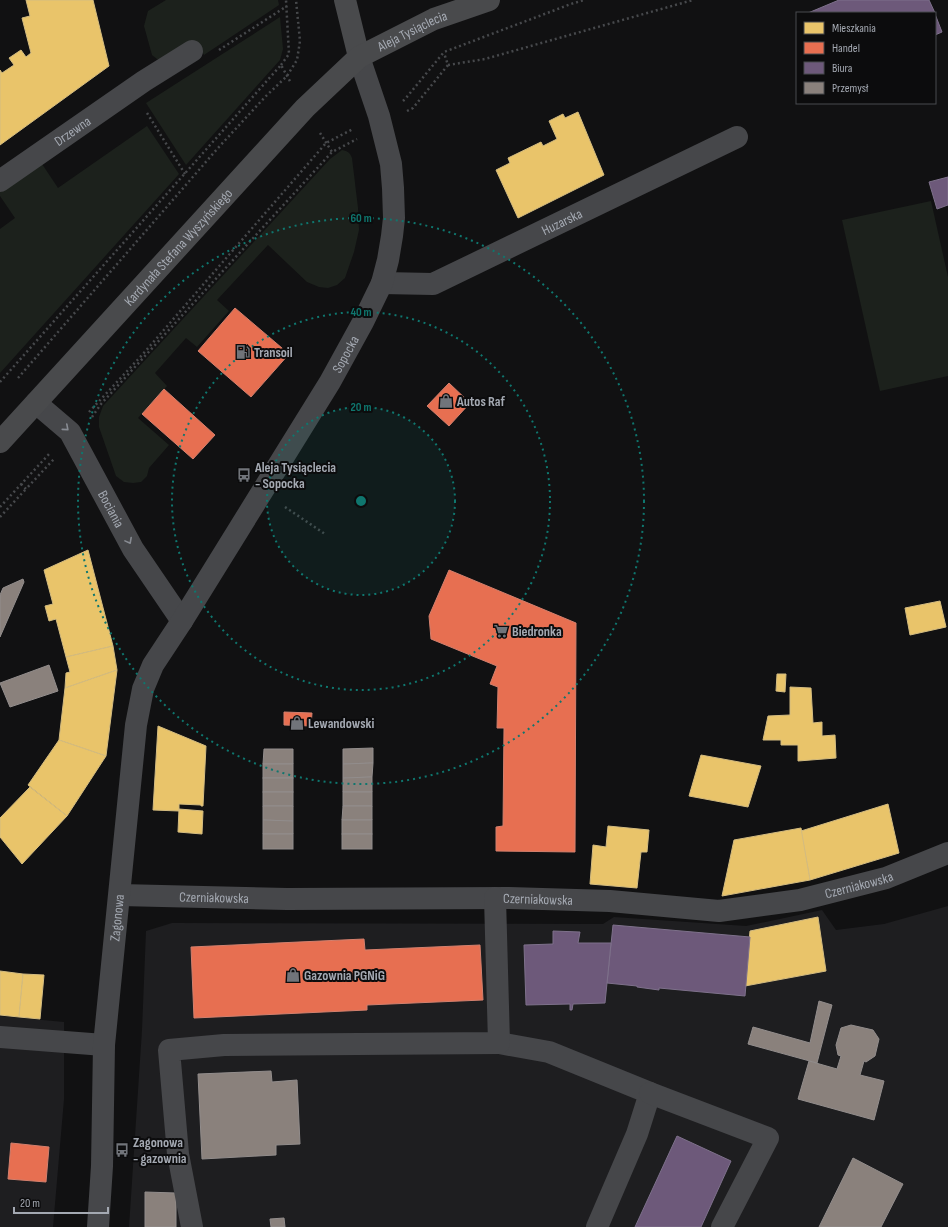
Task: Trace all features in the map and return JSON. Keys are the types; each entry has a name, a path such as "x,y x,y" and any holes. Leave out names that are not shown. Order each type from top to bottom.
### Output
{"main road":[{"path":"345,0 359,57"},
{"name":"Aleja Tysiąclecia","path":"359,57 434,19 489,0"},
{"name":"Kardynała Stefana Wyszyńskiego","path":"0,442 305,108 359,57"}],"street":[{"name":"Drzewna","path":"0,181 144,81 192,51"},
{"name":"Sopocka","path":"182,621 330,382 363,322 382,283 392,236 394,218 391,164 379,116 359,57"},
{"name":"Huzarska","path":"382,283 433,284 737,137"},
{"name":"Bociania","path":"36,403 72,435 133,549 182,621"},
{"name":"Zagonowa","path":"98,1227 102,1166 104,1045 136,725 143,689 153,665 182,621"},
{"name":"Czerniakowska","path":"120,895 287,899 495,898 610,901 719,911 800,900 886,878 948,853"},
{"path":"495,898 499,1043"},
{"path":"0,1037 104,1045"},
{"path":"192,1227 178,1154 169,1050 224,1045 499,1043 549,1052 650,1093 768,1138 722,1227"},
{"path":"597,1227 637,1134 650,1093"}],"path":[{"path":"0,382 281,65 289,54 286,0"},
{"path":"16,381 218,148 265,97 287,76 297,60 300,41 296,0"},
{"path":"0,517 326,143 379,116 406,98 444,52 584,0"},
{"path":"448,65 485,60 693,0"},
{"path":"281,65 287,76"},
{"path":"0,507 20,484 72,435 101,404 332,152"},
{"path":"20,484 26,488"}],"shaded area":[{"path":"166,0 278,0 279,5 204,55 195,40 163,60 157,59 152,55 144,26 148,11"},
{"path":"280,17 283,49 280,60 186,165 146,103"},
{"path":"147,126 179,174 0,373 0,229 15,218 0,196 0,192 42,164 58,188"},
{"path":"342,150 348,152 352,158 359,230 354,252 345,278 337,285 328,288 319,287 307,282 268,245 217,300 229,311 197,347 186,338 155,373 167,386 138,418 169,445 149,468 147,476 141,482 124,482 116,476 99,427 99,417 103,406 330,159"},
{"path":"931,201 948,277 948,376 880,391 842,220"},
{"path":"948,906 948,1227 129,1227 142,1030 146,931 172,923 603,924 614,917 746,926 822,910 836,930 884,924"},
{"path":"0,1016 64,1022 64,1099 53,1227 0,1227"}],"building: Mieszkania":[{"path":"26,0 93,0 109,66 0,145 0,70 2,73 14,65 9,58 21,50 26,57 31,53 22,18 30,16"},
{"path":"578,112 604,175 518,218 496,170 510,163 508,158 541,142 543,146 557,139 549,121 563,114 565,118"},
{"path":"88,550 113,646 66,657 56,619 49,621 45,606 53,604 44,570"},
{"path":"940,601 946,627 910,635 905,608"},
{"path":"113,646 117,670 65,688 66,673 70,672 66,657"},
{"path":"117,670 106,756 59,740 65,688"},
{"path":"777,674 786,674 785,692 776,691"},
{"path":"790,687 811,688 813,723 822,722 822,736 835,735 836,758 798,761 798,745 781,745 781,740 763,740 768,716 790,715"},
{"path":"158,726 206,746 203,806 179,804 179,811 153,810"},
{"path":"59,740 106,756 67,816 28,785"},
{"path":"701,755 761,766 748,807 689,796"},
{"path":"30,787 67,816 22,864 0,837 0,818"},
{"path":"888,804 899,853 810,880 801,831"},
{"path":"179,809 203,811 202,834 178,832"},
{"path":"608,826 649,830 647,852 641,852 637,888 590,884 593,845 606,847"},
{"path":"801,828 810,880 722,896 734,840"},
{"path":"818,917 826,971 745,986 750,931"},
{"path":"0,971 23,974 19,1017 0,1015"},
{"path":"23,974 44,975 40,1019 19,1017"}],"building: Handel":[{"name":"Transoil","path":"235,308 289,354 251,397 198,351"},
{"path":"449,383 470,403 449,426 427,406"},
{"path":"164,389 215,435 193,459 142,414"},
{"path":"449,570 576,623 575,852 496,851 496,827 503,826 504,728 497,728 498,687 490,684 497,666 431,639 429,616"},
{"path":"284,712 312,713 311,726 284,725"},
{"path":"364,939 365,950 480,945 483,1000 367,1005 367,1010 194,1018 191,947"},
{"path":"11,1143 49,1147 46,1182 8,1179"}],"building: Biura":[{"path":"839,0 929,0 935,12 810,12"},
{"path":"936,17 942,32 936,35"},
{"path":"948,177 948,205 937,209 929,182"},
{"path":"613,925 750,937 745,996 659,988 659,990 607,983"},
{"path":"553,931 580,932 578,943 611,943 605,1003 573,1004 572,1010 570,1010 570,1004 526,1005 524,945 553,944"},
{"path":"677,1136 731,1161 701,1227 635,1227"}],"building: Przemysł":[{"path":"23,579 24,582 0,637 0,595 3,588"},
{"path":"49,665 58,691 10,707 0,683"},
{"path":"373,748 373,763 343,764 343,749"},
{"path":"264,749 293,749 293,764 263,764"},
{"path":"373,763 372,777 343,778 343,764"},
{"path":"263,764 293,764 293,778 263,778"},
{"path":"372,777 372,792 343,792 343,778"},
{"path":"263,778 293,778 293,792 263,792"},
{"path":"263,792 293,792 293,806 263,806"},
{"path":"343,792 372,792 372,806 343,806"},
{"path":"263,806 293,806 293,821 263,820"},
{"path":"343,806 372,806 372,820 342,820"},
{"path":"263,820 293,821 293,834 263,834"},
{"path":"342,820 372,820 372,834 342,834"},
{"path":"263,834 293,834 293,849 263,849"},
{"path":"342,834 372,834 372,849 342,849"},
{"path":"819,1001 832,1005 817,1063 748,1044 753,1027 810,1043"},
{"path":"851,1025 873,1030 879,1039 875,1056 866,1062 864,1061 860,1075 884,1081 874,1120 798,1099 809,1061 837,1069 841,1056 838,1055 836,1045 841,1028"},
{"path":"271,1071 272,1082 297,1080 300,1144 276,1145 276,1155 202,1159 198,1074"},
{"path":"853,1158 903,1184 881,1227 819,1227"},
{"path":"145,1192 176,1193 176,1227 145,1227"},
{"path":"284,1218 285,1227 271,1227 270,1219"}],"place":[{"name":"Transoil","path":"243,352"},
{"name":"Autos Raf","path":"446,401"},
{"name":"Aleja Tysiąclecia - Sopocka","path":"244,475"},
{"name":"Biedronka","path":"501,631"},
{"name":"Lewandowski","path":"297,723"},
{"name":"Gazownia PGNiG","path":"293,975"},
{"name":"Zagonowa - gazownia","path":"122,1150"}]}
